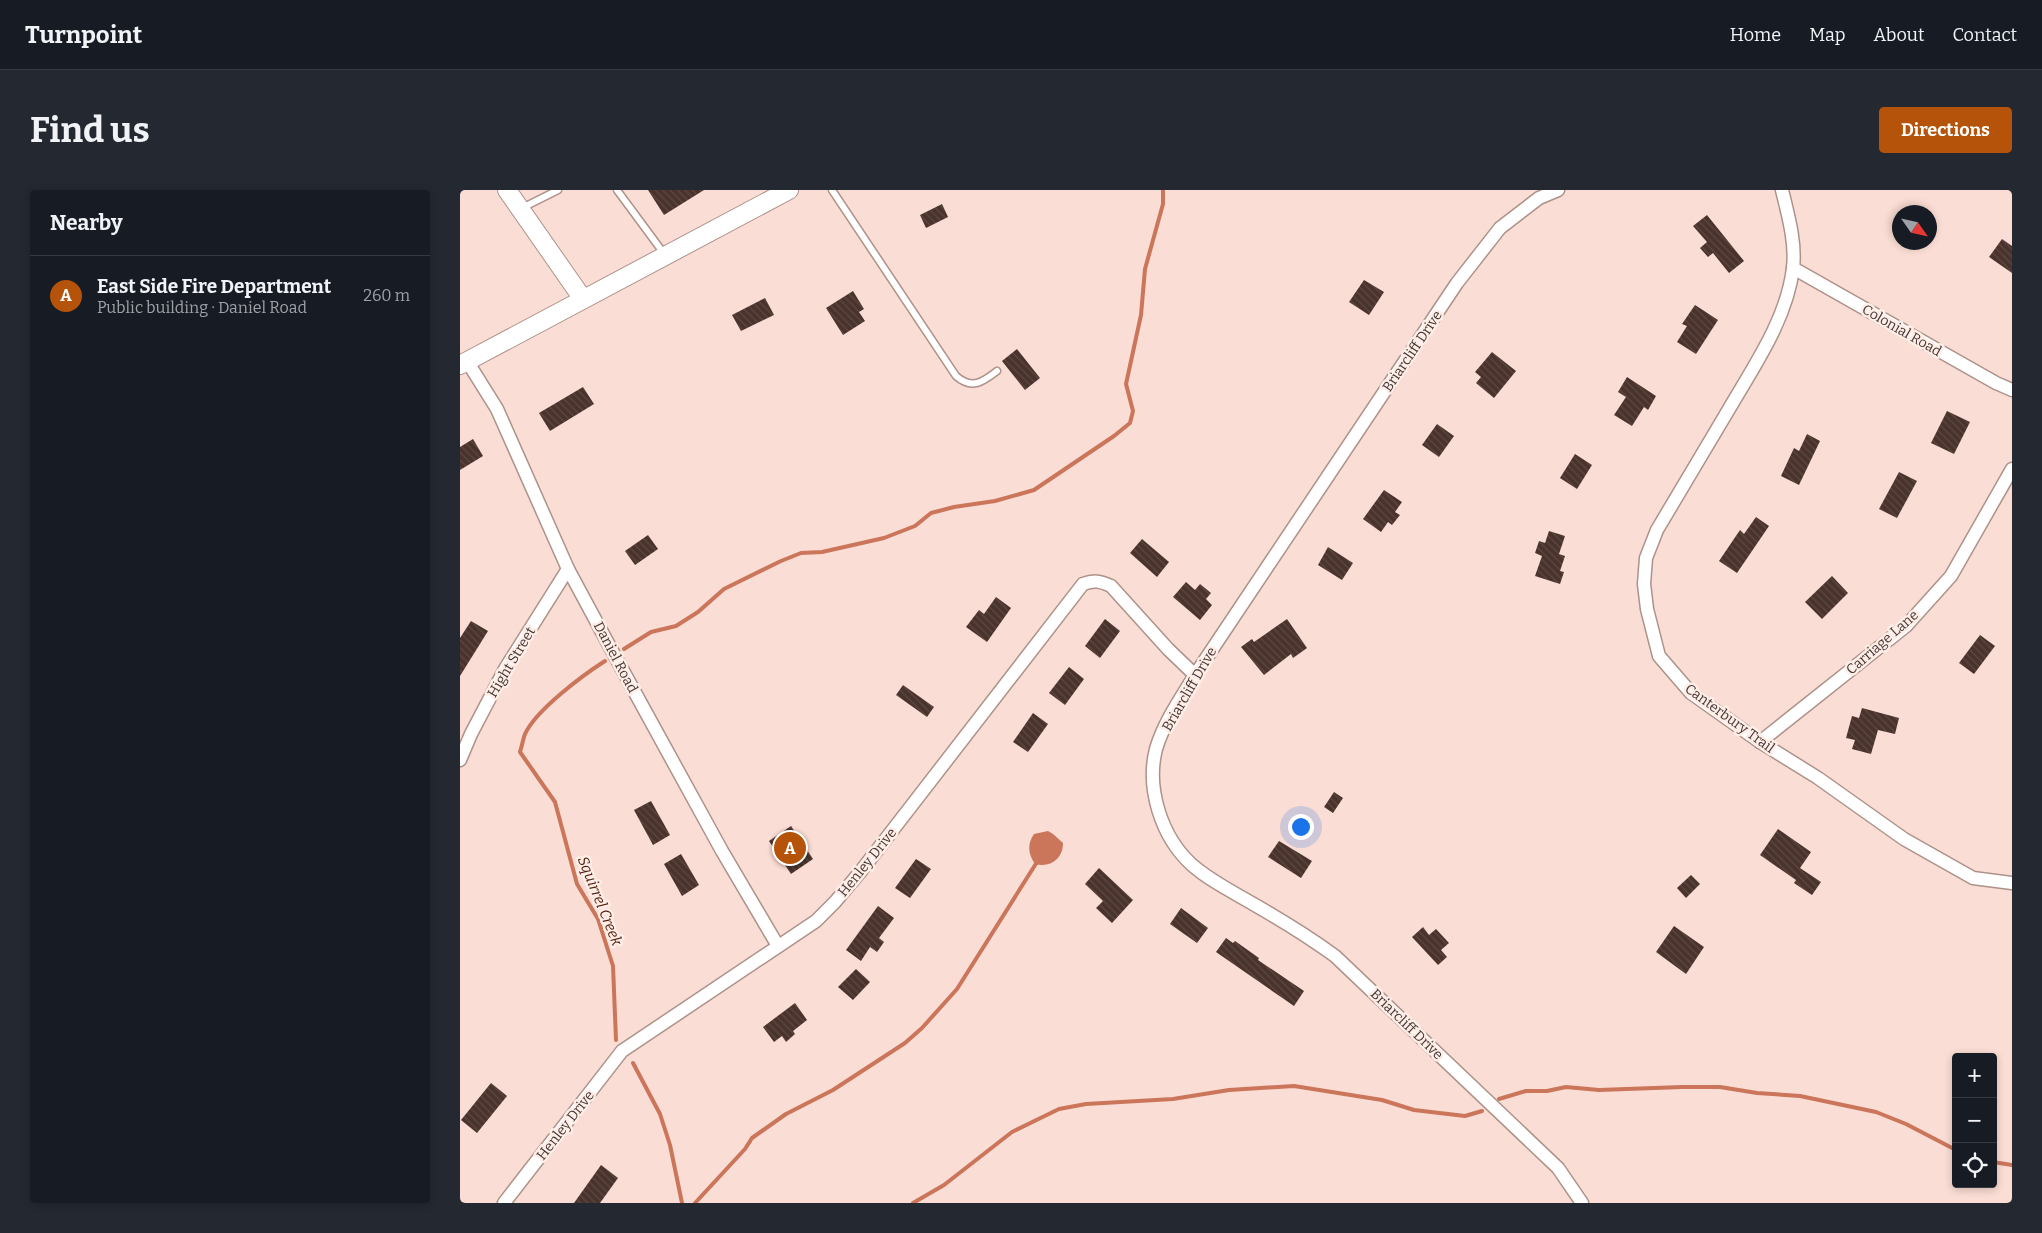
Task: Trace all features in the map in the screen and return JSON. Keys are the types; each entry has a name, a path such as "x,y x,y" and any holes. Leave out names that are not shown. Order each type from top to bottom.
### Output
{"main road":[{"path":"507,190 583,299"},
{"path":"464,363 790,190"}],"street":[{"name":"Briarcliff Drive","path":"1558,190 1539,198 1500,228 1458,283 1194,674 1168,719 1156,748 1152,766 1152,786 1161,816 1172,840 1190,863 1211,880 1302,932 1335,956 1558,1168 1582,1203"},
{"name":"Canterbury Trail","path":"1782,190 1792,228 1793,268 1788,294 1777,322 1759,358 1657,530 1646,558 1644,584 1647,609 1659,656 1691,693 1760,742 1818,778 1904,839 1973,878 2012,883"},
{"name":"Colonial Road","path":"1793,268 1996,383 2012,390"},
{"name":"Daniel Road","path":"464,363 497,409 568,568 722,851 778,946"},
{"name":"Carriage Lane","path":"1760,742 1906,626 1951,576 2012,469"},
{"name":"Hight Street","path":"460,760 504,669 568,568"},
{"name":"Henley Drive","path":"504,1203 622,1051 816,920 836,902 1083,584 1093,581 1111,586 1168,649 1194,674"}],"lane":[{"path":"521,208 558,190"},
{"path":"617,190 666,256"},
{"path":"832,190 956,376 964,383 973,384 985,380 997,371"}],"shaded area":[{"path":"1048,831 1063,843 1061,854 1055,861 1046,865 1035,864 1030,853 1030,842 1034,834"}],"building":[{"path":"648,190 704,190 664,215"},
{"path":"942,204 948,217 926,228 920,215"},
{"path":"1707,215 1744,261 1729,273 1713,253 1708,257 1700,248 1707,242 1693,226"},
{"path":"2002,239 2012,246 2012,273 1989,257"},
{"path":"1364,280 1384,292 1369,315 1349,302"},
{"path":"853,291 864,309 859,312 865,321 843,335 826,308"},
{"path":"765,298 774,315 741,331 732,315"},
{"path":"1695,305 1718,320 1696,354 1677,342 1687,326 1682,324"},
{"path":"1017,349 1040,378 1025,390 1002,361"},
{"path":"1492,352 1516,371 1494,398 1476,383 1481,377 1475,372"},
{"path":"1627,377 1656,396 1648,410 1644,407 1632,426 1614,415 1626,397 1618,392"},
{"path":"583,387 594,404 550,431 539,413"},
{"path":"1947,411 1970,422 1954,454 1931,443"},
{"path":"1437,424 1454,436 1439,457 1422,445"},
{"path":"1807,434 1820,441 1799,485 1781,476 1794,448 1799,451"},
{"path":"473,439 483,456 460,470 460,447"},
{"path":"1575,454 1592,465 1577,489 1560,478"},
{"path":"1899,472 1917,481 1897,518 1879,509"},
{"path":"1384,490 1402,502 1395,512 1400,515 1392,525 1388,522 1381,532 1363,519"},
{"path":"1756,517 1769,526 1737,573 1719,561 1740,530 1744,534"},
{"path":"1549,531 1565,536 1559,554 1565,556 1560,571 1564,572 1560,584 1535,576 1542,556 1535,553 1539,541 1545,543"},
{"path":"648,535 658,549 635,565 625,551"},
{"path":"1142,539 1169,562 1157,577 1130,553"},
{"path":"1328,547 1353,563 1342,580 1318,565"},
{"path":"1832,576 1848,593 1822,619 1805,602"},
{"path":"1186,582 1195,590 1200,584 1211,593 1206,599 1212,605 1200,620 1173,597"},
{"path":"996,597 1011,608 987,642 966,627 979,610 984,614"},
{"path":"1105,619 1120,631 1100,658 1085,646"},
{"path":"1287,619 1307,648 1293,658 1291,654 1264,675 1241,647 1252,639 1254,642"},
{"path":"471,621 488,631 460,676 460,638"},
{"path":"1980,635 1995,646 1974,674 1959,663"},
{"path":"1069,667 1084,679 1065,705 1049,693"},
{"path":"903,685 934,707 927,717 896,695"},
{"path":"1862,708 1899,718 1895,734 1878,730 1871,754 1852,749 1855,740 1846,738 1852,716 1859,718"},
{"path":"1033,713 1048,724 1028,752 1013,742"},
{"path":"1334,792 1343,798 1333,813 1324,807"},
{"path":"651,801 670,835 653,845 634,810"},
{"path":"791,826 813,859 791,874 769,841"},
{"path":"1778,829 1811,852 1800,868 1821,882 1812,895 1794,883 1796,880 1760,855"},
{"path":"1279,841 1312,861 1301,878 1268,857"},
{"path":"681,854 699,885 682,896 664,864"},
{"path":"916,859 931,869 910,898 895,888"},
{"path":"1099,868 1133,900 1112,923 1096,908 1103,901 1085,884"},
{"path":"1691,875 1700,884 1686,898 1677,888"},
{"path":"878,906 894,918 879,938 884,942 877,952 870,947 861,961 846,950"},
{"path":"1181,908 1208,928 1197,943 1170,924"},
{"path":"1674,926 1704,947 1686,974 1656,952"},
{"path":"1423,927 1429,935 1436,929 1449,943 1441,950 1447,957 1438,965 1412,937"},
{"path":"1226,938 1233,943 1235,941 1259,958 1258,960 1304,991 1294,1006 1216,952"},
{"path":"856,969 870,982 853,1000 838,987"},
{"path":"795,1003 807,1020 793,1031 795,1034 786,1042 782,1036 774,1042 763,1027"},
{"path":"491,1083 507,1096 477,1133 461,1120"},
{"path":"601,1165 618,1178 600,1203 574,1203"}],"waterway":[{"path":"624,649 651,632 676,626 698,612 724,589 801,553 822,552 884,538 915,526 931,513 954,507 995,501 1034,490 1114,436 1130,423 1133,411 1126,384 1141,315 1145,269 1163,204 1163,190"},
{"name":"Squirrel Creek","path":"605,661 573,684 539,714 525,734 520,752 555,802 577,884 598,919 613,966 616,1040"},
{"path":"695,1203 745,1149 752,1138 786,1114 833,1090 905,1043 922,1028 957,989 1037,862"},
{"name":"Squirrel Creek","path":"633,1063 660,1114 670,1145 682,1203"},
{"path":"913,1203 944,1185 1012,1132 1059,1109 1086,1104 1173,1099 1229,1090 1294,1086 1382,1100 1414,1110 1465,1116 1482,1111"},
{"path":"1499,1099 1526,1091 1547,1091 1566,1087 1599,1090 1720,1087 1757,1093 1800,1096 1876,1112 1906,1124 1952,1148"},
{"path":"1997,1163 2012,1165"}],"place":[{"name":"East Side Fire Department","path":"790,848"}]}
